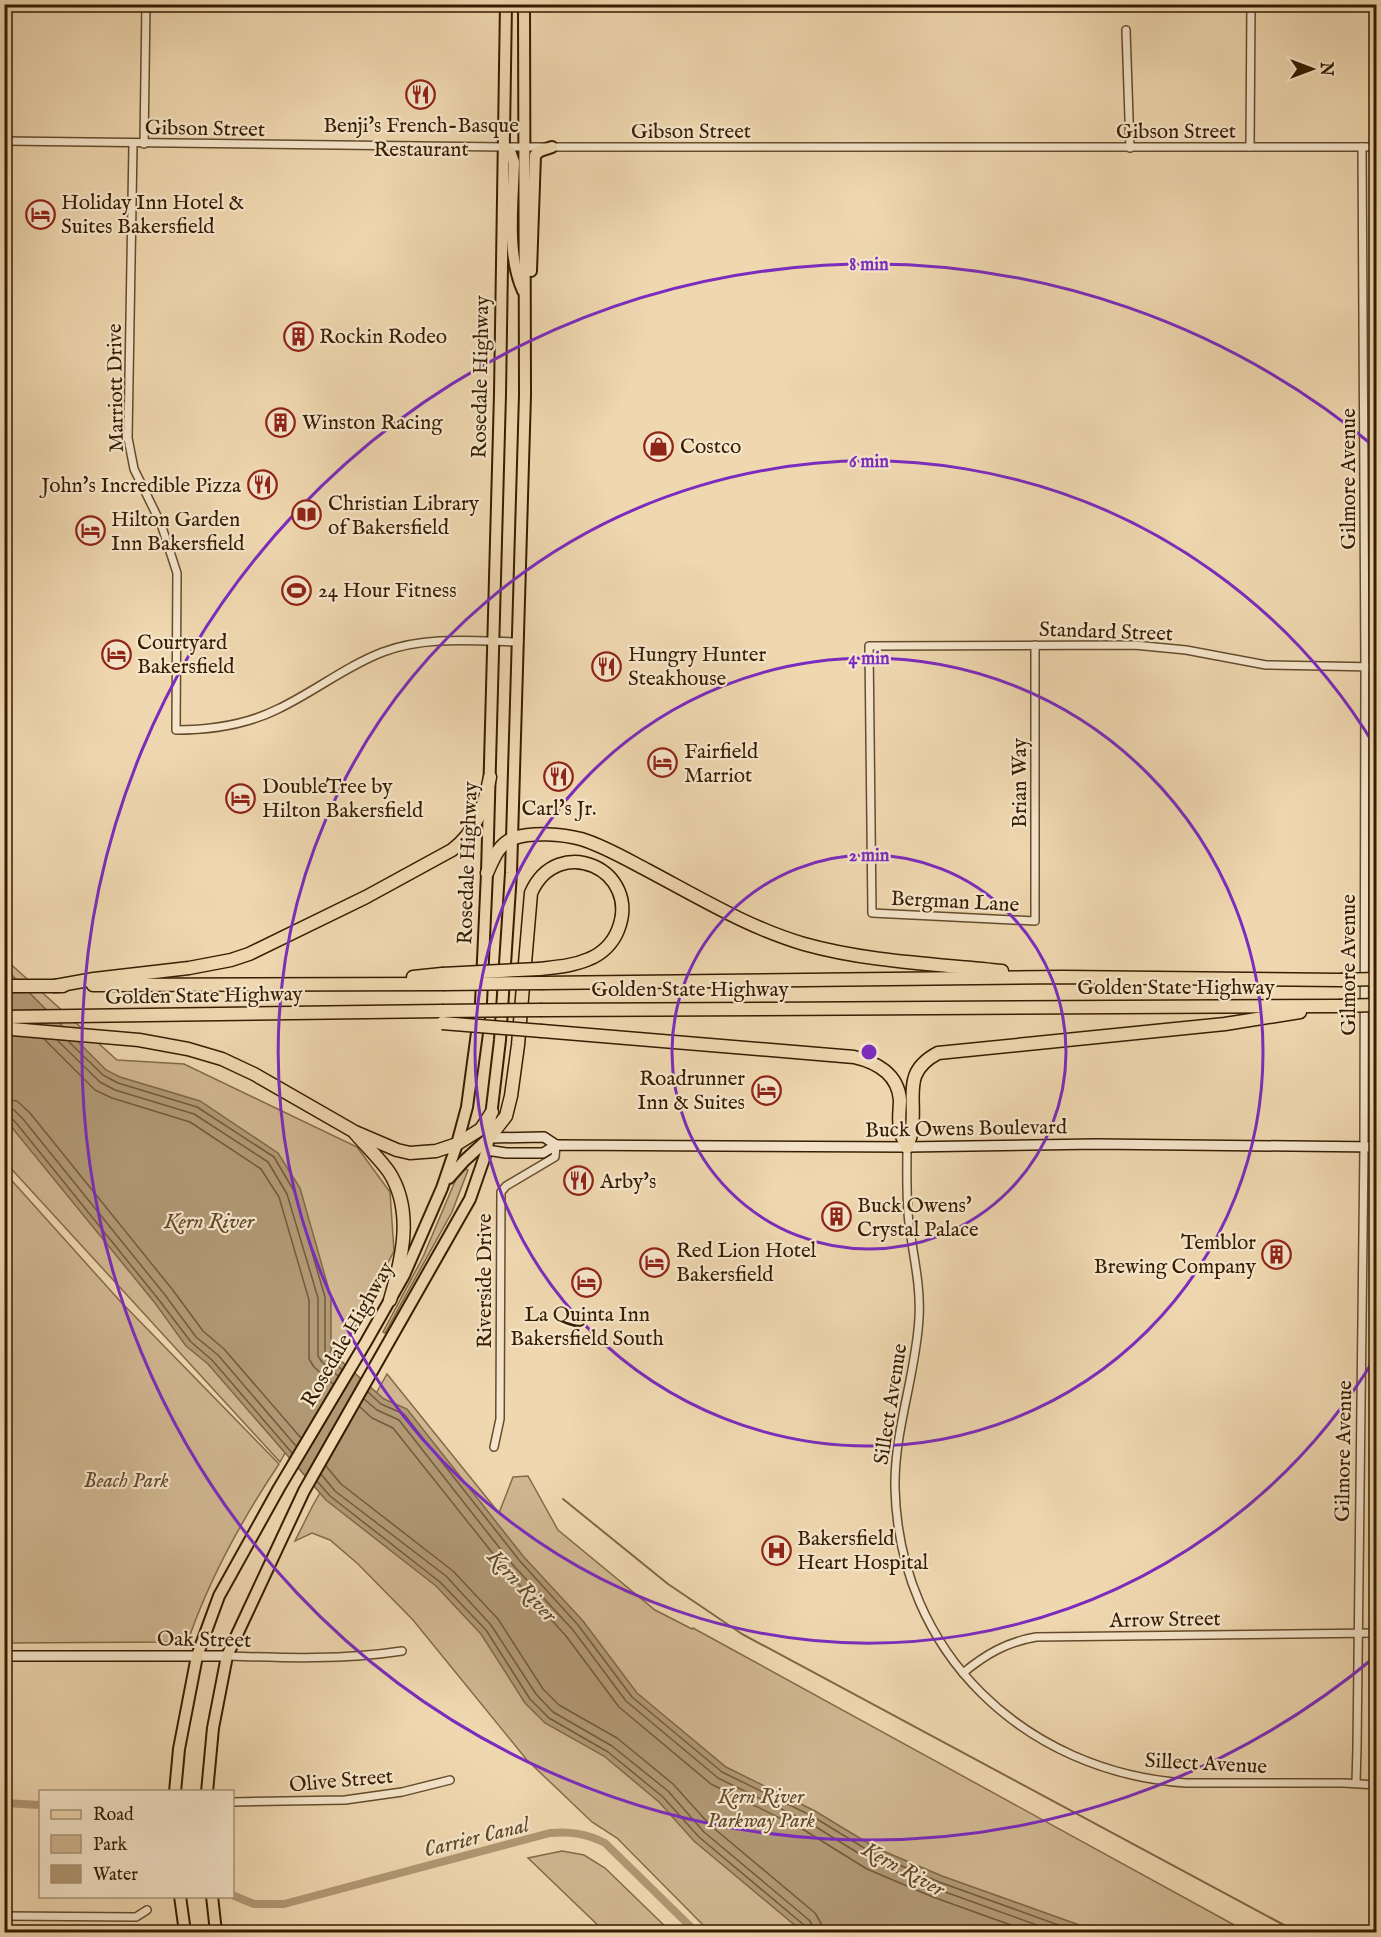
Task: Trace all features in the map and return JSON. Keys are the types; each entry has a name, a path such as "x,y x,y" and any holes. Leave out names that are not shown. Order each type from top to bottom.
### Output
{"highway":[{"path":"55,986 105,977 189,969 231,960 249,954 345,908 461,843 480,816 490,777"},
{"path":"487,873 499,849 512,839 526,836 559,835 581,839 632,862 742,920 804,944 865,956 1063,977"},
{"path":"4,1027 139,1040 188,1049 222,1059 254,1074 355,1132 410,1153 436,1151 457,1144 484,1141 506,1116 511,1096 518,1045 531,894 535,883 547,871 564,863 580,862 598,867 609,876 621,897 622,917 615,936 602,951 590,959 564,967 539,969 443,979"},
{"name":"Golden State Highway","path":"4,986 328,985 443,979 543,983 1063,977 1377,979"},
{"name":"Golden State Highway","path":"4,1017 419,1012 442,1017 542,1010 1377,1005"},
{"path":"907,1147 912,1129 912,1090 915,1074 921,1065 939,1053 1225,1024 1339,1006"},
{"path":"442,1017 542,1031 862,1059 883,1069 896,1084 900,1100 900,1130 907,1147"},
{"path":"484,1141 492,1112"},
{"path":"355,1132 395,1182 402,1211 401,1261 390,1300"}],"main road":[{"name":"Rosedale Highway","path":"175,1790 179,1749 197,1656 219,1596 279,1488 390,1300 426,1228 442,1188 457,1144 466,1107 481,1002 487,873 494,641 506,4"},
{"name":"Rosedale Highway","path":"492,1112 504,988 519,642 525,395 524,4"},
{"path":"504,147 513,157 513,260 525,294"},
{"path":"525,294 532,267 535,155 552,147"},
{"path":"442,1188 484,1141 466,1107"},
{"name":"Buck Owens Boulevard","path":"484,1141 544,1137 556,1145"},
{"name":"Rosedale Highway","path":"207,1790 212,1736 227,1656 304,1491 471,1199 484,1141"},
{"name":"Buck Owens Boulevard","path":"484,1141 506,1153 543,1153 556,1145 907,1147 1094,1144 1377,1147"},
{"name":"Oak Street","path":"4,1656 227,1656"},
{"path":"180,1898 185,1932"},
{"path":"212,1898 216,1932 268,1932"}],"street":[{"path":"144,144 146,4"},
{"path":"1250,147 1251,4"},
{"path":"1126,30 1130,148"},
{"name":"Gibson Street","path":"4,141 504,147 1377,147"},
{"name":"Marriott Drive","path":"133,144 128,438 134,469 161,524 177,573 176,730 224,727 261,717 364,660 401,646 441,640 494,641"},
{"name":"Gilmore Avenue","path":"1356,1784 1364,1147 1365,667 1362,147"},
{"path":"494,641 519,642"},
{"name":"Brian Way","path":"1035,645 1035,921"},
{"name":"Standard Street","path":"872,913 868,646 1134,645 1186,650 1266,665 1377,667"},
{"name":"Bergman Lane","path":"872,913 1035,921"},
{"name":"Riverside Drive","path":"494,1447 500,1419 501,1192 506,1186 555,1157 556,1145"},
{"name":"Sillect Avenue","path":"907,1147 908,1209 919,1288 919,1314 914,1366 899,1435 896,1461 897,1513 900,1539 915,1590 935,1632 963,1672 992,1703 1028,1732 1070,1755 1119,1773 1186,1783 1377,1785"},
{"name":"Arrow Street","path":"963,1672 993,1650 1036,1637 1377,1633"},
{"name":"Oak Street","path":"227,1656 326,1659 366,1657 402,1651"},
{"name":"Olive Street","path":"234,1802 345,1800 402,1792 450,1780"},
{"path":"4,1916 136,1917 147,1910"},
{"path":"480,1932 501,1932"}],"green space":[{"path":"5,959 117,1060 184,1064 357,1147 390,1192 394,1251 352,1333 280,1462 5,1162"},
{"path":"464,1168 468,1170 452,1212 385,1333 383,1332 423,1257 456,1179"},
{"name":"Beach Park","path":"5,1173 120,1301 279,1464 229,1546 190,1635 171,1642 5,1643"},
{"name":"Kern River Parkway Park","path":"387,1374 499,1513 513,1477 528,1476 558,1530 655,1610 693,1628 1247,1932 710,1932 617,1838 592,1822 527,1760 413,1620 358,1564 330,1540 312,1533 295,1541"},
{"path":"562,1851 584,1855 605,1868 671,1932 605,1932 528,1858"}],"water":[{"name":"Kern River","path":"4,967 106,1070 120,1077 200,1101 278,1153 300,1188 331,1297 331,1352 384,1399 407,1409 523,1556 583,1621 637,1693 726,1767 815,1811 876,1848 942,1876 1099,1932 803,1932 694,1841 659,1802 604,1756 545,1723 525,1703 481,1634 436,1586 326,1500 208,1364 186,1346 155,1303 5,1119"}],"waterway":[{"path":"563,1499 668,1584 742,1634 1297,1932"},
{"name":"Carrier Canal","path":"4,1803 39,1805"},
{"name":"Carrier Canal","path":"234,1896 254,1904 284,1904 550,1833 565,1832 585,1835 605,1843 696,1932"}],"place":[{"name":"Benji's French-Basque Restaurant","path":"421,94"},
{"name":"Holiday Inn Hotel & Suites Bakersfield","path":"40,214"},
{"name":"Rockin Rodeo","path":"298,336"},
{"name":"Winston Racing","path":"281,422"},
{"name":"Costco","path":"659,446"},
{"name":"John's Incredible Pizza","path":"262,485"},
{"name":"Christian Library of Bakersfield","path":"307,515"},
{"name":"Hilton Garden Inn Bakersfield","path":"90,531"},
{"name":"24 Hour Fitness","path":"297,590"},
{"name":"Courtyard Bakersfield","path":"116,654"},
{"name":"Hungry Hunter Steakhouse","path":"607,666"},
{"name":"Fairfield Marriot","path":"663,763"},
{"name":"Carl's Jr.","path":"559,777"},
{"name":"DoubleTree by Hilton Bakersfield","path":"241,798"},
{"name":"Roadrunner Inn & Suites","path":"766,1090"},
{"name":"Arby's","path":"579,1181"},
{"name":"Buck Owens' Crystal Palace","path":"836,1217"},
{"name":"Temblor Brewing Company","path":"1277,1254"},
{"name":"Red Lion Hotel Bakersfield","path":"655,1262"},
{"name":"La Quinta Inn Bakersfield South","path":"587,1283"},
{"name":"Bakersfield Heart Hospital","path":"776,1550"}]}
